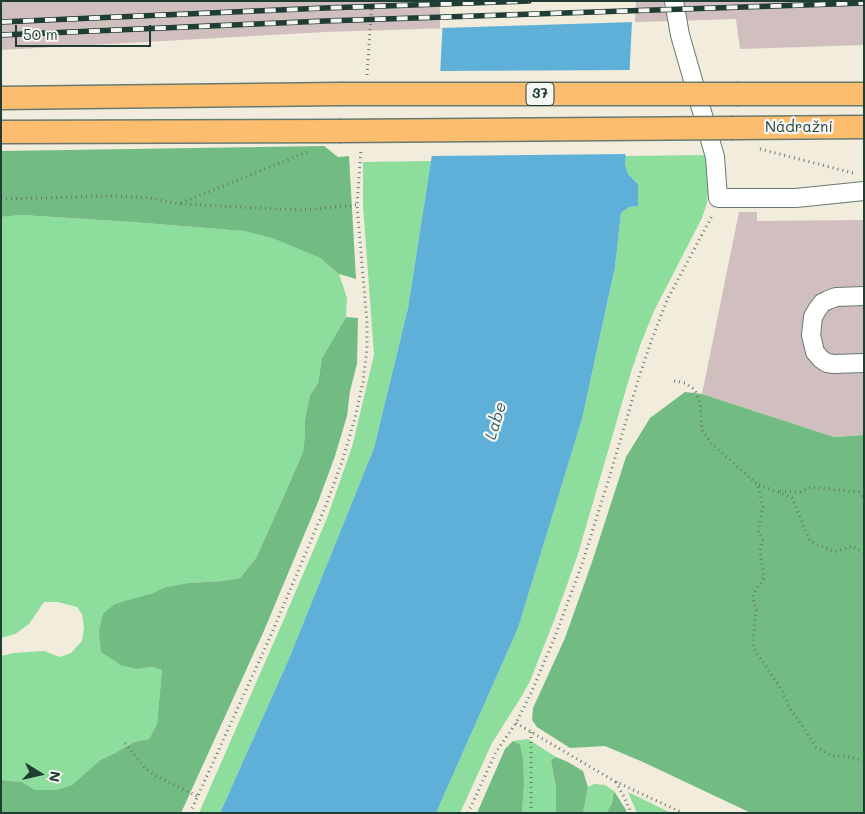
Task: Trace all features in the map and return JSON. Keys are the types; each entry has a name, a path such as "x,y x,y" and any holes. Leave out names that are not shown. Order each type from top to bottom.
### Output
{"main road":[{"name":"37","path":"1,98 340,94 864,94"},
{"name":"Nádražní","path":"1,132 864,127"}],"lane":[{"path":"674,1 680,35 714,157 718,198 796,198 864,191"},
{"path":"864,296 836,298 822,304 813,317 811,335 815,352 821,359 834,364 864,363"}],"path":[{"path":"751,149 760,149 854,174"},
{"path":"179,204 308,152"},
{"path":"1,199 115,196 150,198 179,204 301,210 357,205 367,323 367,349 363,382 355,418 343,459 326,504 271,635 190,813"},
{"path":"468,813 496,752 516,723 552,642 578,572 610,475 638,377 667,300 714,210 718,198"},
{"path":"674,381 685,383 695,390 700,403 702,430 711,443 758,485 792,498 810,542 834,552 852,546 864,553"},
{"path":"758,485 763,507 758,532 763,540 760,550 764,578 753,594 756,610 753,642 756,652 782,690 789,707 816,747 833,756 851,757 864,761"},
{"path":"777,492 800,492 811,487 859,492 864,498"},
{"path":"516,723 616,782 683,813"},
{"path":"531,732 531,813"},
{"path":"125,743 144,767 156,776 198,796"},
{"path":"616,782 631,813"}],"shaded area":[{"path":"1,1 864,1 864,45 740,49 736,19 325,32 1,50"},
{"path":"739,212 757,212 757,221 864,220 864,435 834,437 702,394"}],"green space":[{"path":"324,146 338,157 349,156 356,279 339,274 320,258 272,238 243,231 21,215 1,217 1,151"},
{"path":"709,155 707,203 702,218 654,311 641,343 578,554 530,681 492,743 460,813 436,813 518,628 582,419 615,267 621,213 629,207 638,206 638,184 628,174 625,156"},
{"path":"431,161 408,308 374,448 288,661 220,813 199,813 327,518 352,447 374,355 363,205 363,162"},
{"path":"21,215 243,231 272,238 320,258 339,274 347,298 346,317 322,358 318,383 310,395 305,419 303,452 256,558 240,578 188,583 166,587 150,594 137,669 152,667 162,670 157,724 149,739 134,742 100,760 72,785 45,791 35,790 22,782 1,780 1,656 44,651 60,657 71,653 82,641 84,628 82,614 77,607 58,602 44,602 29,624 15,634 1,638 1,217"},
{"path":"346,317 358,318 357,364 350,391 347,416 335,456 318,502 263,633 181,813 1,813 1,780 22,782 35,790 56,790 72,785 100,760 134,742 149,739 157,724 162,670 152,667 137,669 121,665 101,652 99,631 103,614 115,604 150,594 166,587 240,578 256,558 303,452 305,419 310,395 318,383 322,358"},
{"path":"685,392 702,394 834,437 864,435 864,813 751,813 605,746 570,748 537,727 532,720 533,708 565,638 626,457 650,418"},
{"path":"528,739 556,757 551,760 556,788 556,813 522,813 524,785 513,741"},
{"path":"513,741 520,745 523,759 522,813 477,813 505,749"},
{"path":"556,757 583,771 588,787 583,813 556,813 556,788 551,760"},
{"path":"594,784 605,785 614,791 612,803 606,813 583,813 588,787"},
{"path":"614,791 627,813 606,813 612,803"},
{"path":"628,792 671,813 637,813"}],"water":[{"name":"Labe","path":"633,1 625,164 628,174 638,184 638,206 629,207 621,213 615,267 582,419 518,628 436,813 220,813 288,661 374,448 408,308 438,116 443,18"}],"pier":[{"path":"440,1 636,1 635,22 440,28"},
{"path":"632,70 628,154 429,156 436,116 438,71"}],"railway":[{"path":"1,22 529,1"},
{"path":"1,35 325,21 864,3"}]}
